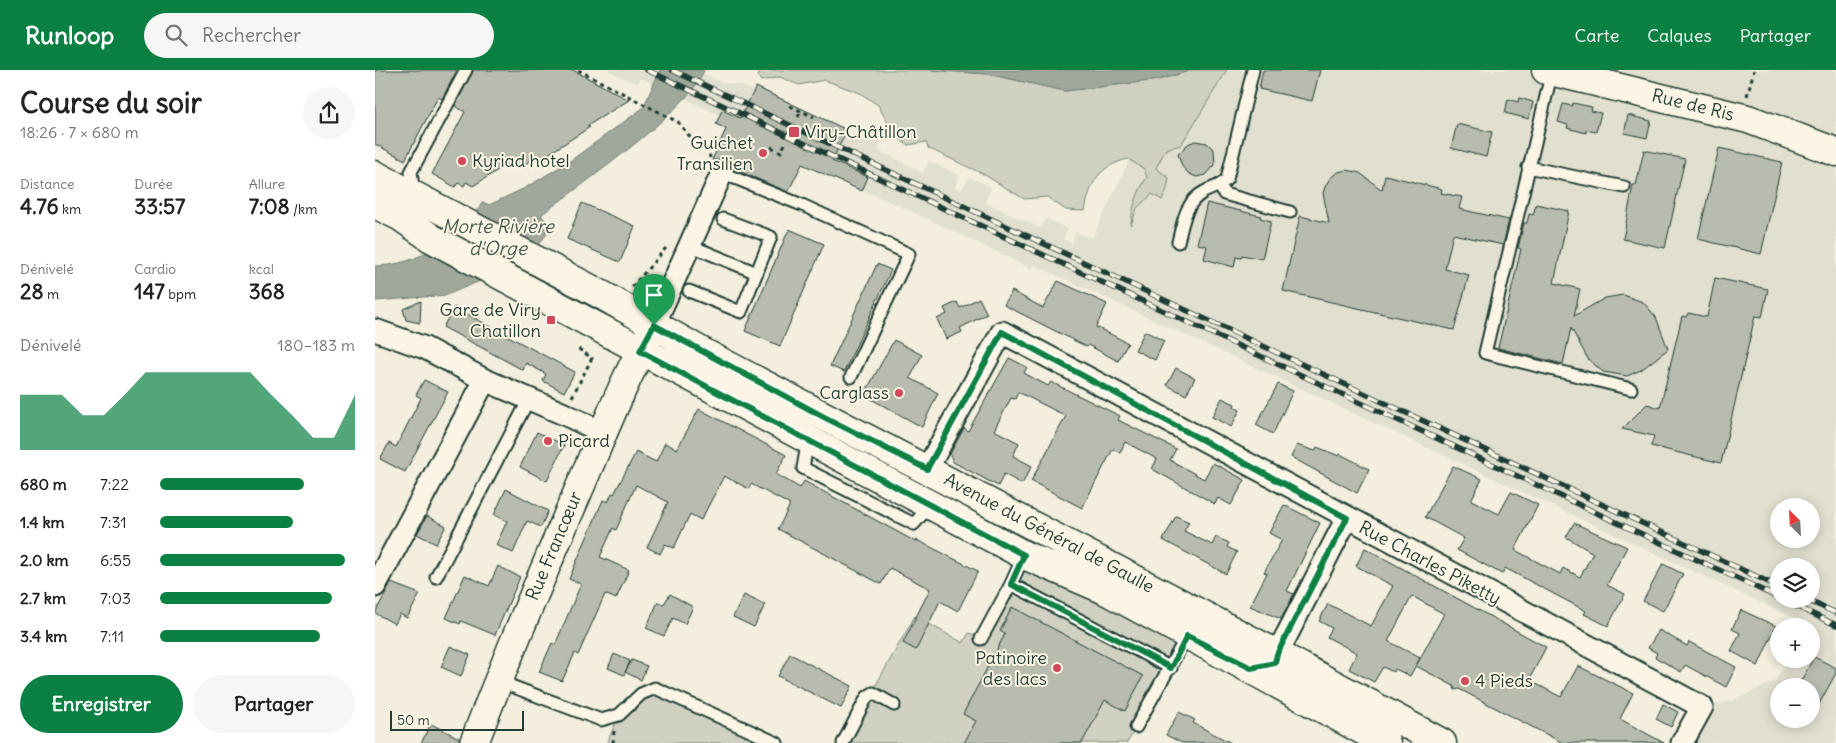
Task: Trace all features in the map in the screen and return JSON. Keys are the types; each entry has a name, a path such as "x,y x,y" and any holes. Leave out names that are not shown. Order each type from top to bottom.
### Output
{"main road":[{"name":"Rue de Ris","path":"1549,71 1743,118 1836,152"},
{"path":"375,175 408,207"},
{"path":"375,204 408,207"},
{"name":"Avenue du Général de Gaulle","path":"408,207 450,216 529,256 824,417 927,469 1442,743"},
{"name":"Avenue du Général de Gaulle","path":"408,207 431,238 1024,555 1105,590 1187,636"},
{"name":"Rue Francœur","path":"474,743 497,680 640,351 654,325"},
{"path":"1187,636 1251,668 1386,743"}],"street":[{"path":"654,325 680,244 722,173"},
{"path":"375,330 425,348 485,380 604,433"},
{"name":"Rue Charles Piketty","path":"927,469 1002,332 1702,706 1682,743"},
{"path":"375,586 485,380"},
{"path":"1251,668 1275,663 1277,654 1347,518"}],"lane":[{"path":"408,207 411,172 467,70"},
{"path":"1178,242 1187,206 1203,192 1220,186 1227,179 1253,70"},
{"path":"1549,71 1485,353 1631,389"},
{"path":"459,83 470,90"},
{"path":"1528,167 1624,187"},
{"path":"722,173 802,205 909,254 851,377"},
{"path":"1220,186 1224,194 1290,212"},
{"path":"689,291 741,312 771,237 723,219"},
{"path":"680,244 757,273"},
{"path":"436,577 529,399"},
{"path":"981,639 1011,584 1024,555"},
{"path":"1011,584 1171,668"},
{"path":"1137,727 1187,636"},
{"path":"497,680 601,720 619,715 641,694 655,688 777,743"},
{"path":"843,743 867,697 873,693 895,705"}],"path":[{"path":"577,70 624,96 632,98 679,122 694,142 715,152"},
{"path":"1743,118 1754,70"},
{"path":"790,106 814,117"},
{"path":"798,117 801,111"},
{"path":"771,147 781,152 785,144"},
{"path":"709,150 711,162 722,173"},
{"path":"631,288 680,244"},
{"path":"570,402 593,358 577,348"}],"shaded area":[{"path":"607,70 695,70 723,83 739,85 753,91 756,87 847,130 845,134 862,142 866,135 881,142 878,150 923,173 929,161 959,175 955,187 962,190 969,177 991,187 985,202 1040,228 1046,218 1068,229 1063,239 1072,243 1076,232 1092,239 1172,70 1836,70 1836,743 1682,743 1702,707 1729,702 1770,683 1770,728 1820,728 1820,678 1777,678 1783,668 1820,668 1820,618 1794,618 1772,608 1820,608 1820,558 1770,558 1770,607 1078,285 1034,265 1032,269 909,210 802,164 787,194 712,159 726,129 716,124 720,115 641,78 638,84"},
{"path":"761,70 931,70 988,74 1065,91 1158,80 1192,70 1227,70 1181,145 1166,149 1156,168 1169,178 1162,200 1152,194 1137,208 1131,225 1136,200 1147,177 1144,169 1128,159 1110,166 1097,177 1090,192 1085,211 1066,210 1047,197 1024,199 983,174 928,148 926,142 908,145 895,136 878,105 860,93 824,80 799,85 780,77 761,81 758,76"},
{"path":"1017,567 1187,636 1127,743 843,743 915,616 963,643 969,633 981,638"},
{"path":"655,688 777,743 607,743 619,715"}],"water":[{"name":"Morte Rivière d'Orge","path":"660,70 704,70 695,86 657,125 541,215 547,222 546,235 536,248 515,266 447,295 375,301 375,266 407,261 437,247 462,227 483,202 489,205 525,188 570,161 643,108"},
{"path":"931,70 1192,70 1158,80 1065,91 988,74"}],"building":[{"path":"375,70 457,70 442,99 438,97 405,160 375,144"},
{"path":"473,70 573,70 629,100 587,126 590,127 539,160 534,158 524,165 512,161 473,186 466,182 464,186 458,183 455,187 432,174 465,112 455,106"},
{"path":"1263,70 1320,70 1312,101 1259,89"},
{"path":"756,87 847,130 832,161 868,177 862,191 802,164 788,192 734,169 727,161 712,160 726,129 716,124 722,110 740,118"},
{"path":"1519,98 1533,102 1529,119 1505,113 1508,99 1518,102"},
{"path":"1573,103 1592,107 1591,111 1601,113 1596,132 1586,130 1586,133 1567,128 1568,125 1558,122 1563,104 1572,106"},
{"path":"1628,115 1651,121 1647,138 1624,133"},
{"path":"1457,124 1492,132 1486,157 1451,148"},
{"path":"1195,141 1207,143 1214,150 1215,165 1206,175 1196,177 1188,173 1182,166 1178,154 1188,144"},
{"path":"1719,148 1782,162 1761,254 1698,239"},
{"path":"1644,150 1685,159 1665,248 1623,239 1633,185 1636,185"},
{"path":"1347,170 1360,173 1382,190 1385,175 1442,189 1441,193 1462,197 1459,209 1509,220 1503,245 1453,234 1445,269 1469,275 1454,330 1283,291 1300,216 1329,223 1323,193 1325,187 1330,178 1338,172"},
{"path":"582,203 635,226 620,262 567,239"},
{"path":"1207,203 1261,216 1260,218 1271,221 1262,259 1242,255 1241,258 1236,257 1234,267 1204,259 1207,246 1197,244"},
{"path":"1536,204 1569,211 1554,283 1580,289 1574,316 1605,298 1623,295 1643,302 1656,317 1668,349 1641,370 1627,376 1603,372 1588,359 1571,328 1563,364 1498,348 1521,249 1518,248 1524,223 1527,223 1529,214 1533,215"},
{"path":"789,229 824,244 780,346 745,331"},
{"path":"877,264 891,270 844,372 830,366"},
{"path":"1715,278 1768,289 1762,317 1755,316 1721,463 1651,446 1654,436 1622,429 1647,404 1660,408 1682,316 1686,317 1688,313 1707,317"},
{"path":"1058,281 1107,304 1096,327 1128,343 1118,361 1004,305 1012,291 1043,308"},
{"path":"979,298 987,314 960,328 962,332 946,339 937,319 947,314 944,308 957,302 960,308"},
{"path":"421,301 420,323 406,320 403,309"},
{"path":"454,307 575,372 564,392 543,381 546,374 526,363 523,370 443,327"},
{"path":"1145,331 1164,341 1155,360 1135,350"},
{"path":"894,340 922,355 910,378 938,393 922,427 864,395"},
{"path":"1009,358 1027,367 1024,373 1048,386 1051,382 1120,416 1118,420 1176,449 1170,460 1204,479 1213,463 1245,480 1231,505 1218,498 1215,504 1152,469 1157,459 1125,442 1120,453 1113,449 1082,508 1031,481 1066,416 1018,392 1015,399 1011,398 994,430 1019,443 1013,456 1032,466 1022,484 1004,474 998,486 953,462 950,454 964,428 968,431"},
{"path":"1176,368 1195,378 1186,395 1167,385"},
{"path":"424,380 448,392 405,472 380,459 389,443 396,447 421,398 416,395"},
{"path":"1278,384 1293,391 1273,434 1256,425"},
{"path":"1222,398 1235,404 1234,407 1240,410 1231,427 1212,417"},
{"path":"699,409 786,455 776,474 800,488 804,481 916,542 917,540 978,571 958,611 940,601 916,650 903,643 930,589 890,568 881,584 778,529 789,504 751,484 749,489 724,476 701,520 690,514 674,548 665,544 660,554 647,547 668,502 636,485 616,530 613,528 600,557 629,570 616,599 605,594 578,655 575,653 562,681 539,672 552,643 555,645 581,584 569,579 603,500 608,502 612,493 614,494 636,452 656,462 665,443 677,449"},
{"path":"537,432 564,445 547,481 520,467"},
{"path":"1297,445 1315,451 1317,447 1339,456 1340,454 1369,469 1357,493 1291,457"},
{"path":"1453,466 1482,479 1471,500 1499,514 1511,492 1538,505 1515,550 1560,574 1563,568 1580,577 1593,553 1566,537 1574,523 1627,547 1607,585 1625,594 1608,626 1584,614 1586,611 1505,568 1502,574 1457,550 1464,538 1425,517"},
{"path":"506,489 548,511 541,527 527,521 513,553 496,545 507,521 494,515"},
{"path":"1284,505 1320,523 1287,591 1294,594 1281,619 1250,606 1267,573 1264,572 1282,540 1269,533"},
{"path":"427,516 446,526 436,544 417,534"},
{"path":"1176,516 1189,522 1184,531 1212,545 1216,537 1229,543 1227,547 1237,552 1226,574 1163,540"},
{"path":"1365,548 1546,647 1529,680 1561,697 1578,666 1633,693 1620,719 1664,743 1563,743 1459,689 1455,690 1454,686 1416,666 1444,614 1412,596 1388,641 1420,658 1410,676 1395,669 1393,672 1383,667 1374,682 1349,669 1357,653 1327,637 1332,628 1319,621 1328,604 1371,626 1393,586 1356,566"},
{"path":"1663,564 1683,574 1663,611 1643,601"},
{"path":"498,566 520,577 495,635 461,621 460,624 446,618 465,575 489,586"},
{"path":"391,583 420,594 407,618 400,614 395,624 375,613"},
{"path":"670,594 693,607 685,624 673,618 664,636 646,628 658,602 664,604"},
{"path":"744,595 765,605 754,627 733,617"},
{"name":"Patinoire des lacs","path":"1012,607 1143,676 1125,711 1105,700 1082,743 964,743 976,721 963,714 1005,634 1000,631"},
{"path":"1741,610 1770,623 1770,639 1758,666 1731,651 1740,633 1732,629"},
{"path":"1659,630 1687,646 1689,642 1736,667 1726,687 1685,665 1681,672 1655,657 1657,653 1648,648"},
{"path":"450,646 470,655 461,676 441,667"},
{"path":"614,654 630,661 624,675 608,668"},
{"path":"790,654 852,686 841,708 778,676"},
{"path":"632,660 647,666 641,680 625,672"},
{"path":"1820,660 1836,668 1836,673 1820,702 1820,678 1802,678 1808,668 1820,668"},
{"path":"1663,704 1678,712 1671,727 1656,719"},
{"path":"1179,712 1195,720 1193,723 1231,743 1182,743 1166,735"},
{"path":"431,724 459,738 459,743 421,743"}],"railway":[{"path":"647,70 1770,594"},
{"path":"672,70 1770,583"},
{"path":"1820,606 1836,613"},
{"path":"1800,608 1836,625"}],"place":[{"name":"Viry-Châtillon","path":"794,132"},
{"name":"Guichet Transilien","path":"763,153"},
{"name":"Kyriad hotel","path":"462,161"},
{"name":"Gare de Viry Chatillon","path":"551,320"},
{"name":"Carglass","path":"899,393"},
{"name":"Picard","path":"548,441"},
{"name":"Patinoire des lacs","path":"1057,668"},
{"name":"4 Pieds","path":"1465,681"}],"route":[{"path":"654,325 824,417 927,469 1002,332 1347,518 1277,654 1275,663 1251,668 1187,636 1171,668 1011,584 1024,555 640,351 654,325"}]}
